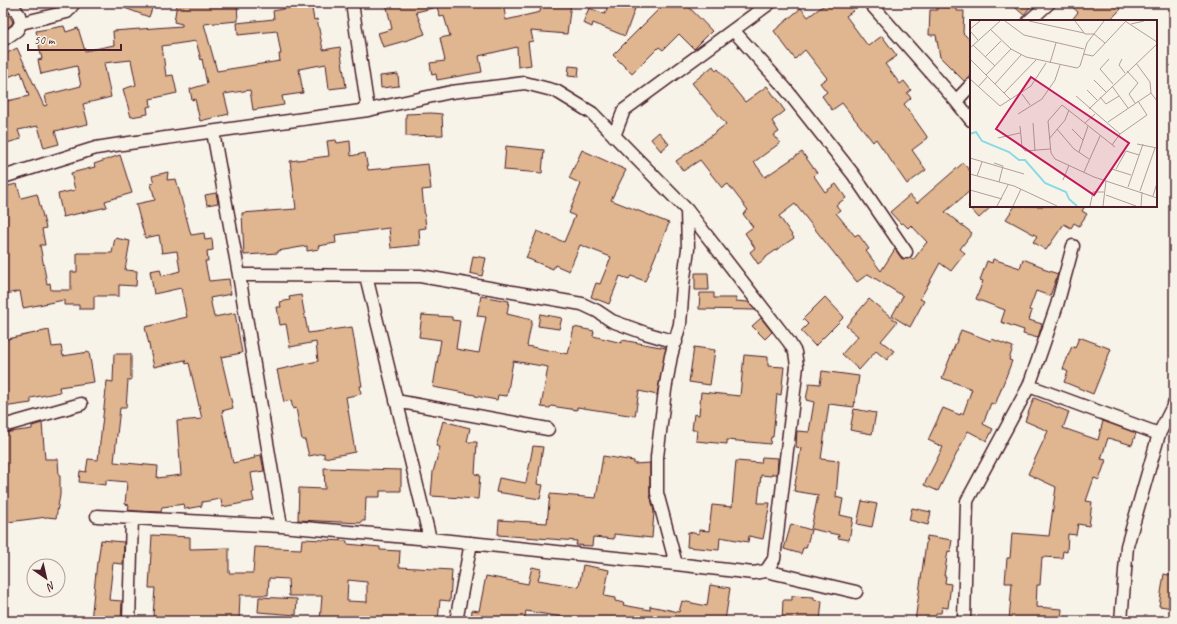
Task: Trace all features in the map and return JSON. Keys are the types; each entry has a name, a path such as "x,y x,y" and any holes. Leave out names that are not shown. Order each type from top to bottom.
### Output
{"street":[{"path":"3,40 17,30 21,23 19,15 11,3"},
{"path":"21,23 67,12 74,3"},
{"path":"352,3 368,110"},
{"path":"614,136 624,110 770,3"},
{"path":"870,3 970,119"},
{"path":"1030,20 1050,3"},
{"path":"733,30 785,88 853,174 906,252"},
{"path":"3,177 96,148 368,110 452,92 525,83 556,91 592,113 687,210 789,342 795,352 797,366 774,559 766,570"},
{"path":"956,101 970,85"},
{"path":"213,132 239,275 281,526"},
{"path":"676,564 657,493 657,457 665,390 680,324 688,249 687,210"},
{"path":"964,621 967,501 1029,386 1057,305 1074,246"},
{"path":"239,275 420,276 582,304 618,323 645,334 676,342"},
{"path":"366,276 430,539"},
{"path":"1029,386 1159,434"},
{"path":"396,401 548,429"},
{"path":"3,426 81,404"},
{"path":"1121,621 1127,546 1159,434 1174,404"},
{"path":"97,516 281,526 471,543 753,573 766,570 856,592"},
{"path":"129,621 132,518"},
{"path":"456,621 471,543"}],"building":[{"path":"114,3 154,3 149,17"},
{"path":"177,3 237,3 238,21 204,24 217,71 280,61 279,54 281,54 277,31 238,35 237,23 274,19 273,11 311,3 314,20 317,19 323,50 340,47 346,87 329,89 326,64 299,69 303,93 282,96 284,105 253,110 250,90 224,94 229,114 200,121 195,99 192,100 190,89 207,84 202,59 201,60 196,41 162,46 166,76 173,75 177,93 150,99 151,106 147,107 148,114 131,117 123,89 136,85 131,60 104,63 111,97 83,104 88,124 55,131 59,144 44,148 38,126 18,130 21,139 3,144 3,102 29,96 21,72 3,79 3,55 17,48 44,106 47,105 45,95 81,86 77,66 41,74 38,60 42,59 36,31 64,26 66,32 78,28 85,51 114,45 113,31 182,26 182,24 174,22"},
{"path":"386,3 437,3 437,5 440,5 440,3 503,3 506,20 540,12 542,3 571,3 567,34 531,31 533,41 528,42 531,65 518,67 517,47 479,56 482,72 437,80 436,74 432,75 430,63 445,61 440,38 450,36 444,16 440,17 437,7 416,12 425,34 383,47 378,33 392,29"},
{"path":"609,3 637,3 625,36 593,23 592,27 583,23 589,8 605,14"},
{"path":"665,3 685,3 712,31 694,49 679,34 663,50 659,47 632,74 613,55"},
{"path":"827,3 846,3 853,11 846,16 868,46 882,36 897,56 885,64 900,84 904,81 911,90 907,93 911,98 904,104 928,138 912,150 926,170 907,184 876,139 873,142 842,103 832,110 822,96 827,92 820,83 827,78 805,50 795,59 774,31 801,8 808,17"},
{"path":"1010,3 1033,3 1024,15"},
{"path":"1068,3 1115,3 1121,9 1110,20 1072,20 1078,12"},
{"path":"937,7 957,8 957,11 964,11 963,33 970,40 970,77 964,81 940,57 936,35 929,35 930,10 937,10"},
{"path":"8,13 13,22 3,31 3,16"},
{"path":"569,66 579,67 578,77 568,76"},
{"path":"713,66 716,71 718,69 745,102 767,86 785,111 772,121 779,132 774,135 780,143 754,162 765,177 802,152 817,173 814,176 825,192 836,184 846,198 836,205 840,210 836,213 855,236 858,234 869,249 866,251 881,271 895,249 902,259 910,258 913,260 927,242 911,225 908,228 903,223 901,224 890,212 910,195 917,203 963,163 970,171 970,191 945,212 972,233 960,249 965,253 951,271 940,263 920,299 924,301 910,327 892,316 903,296 868,274 857,282 795,204 779,216 794,238 758,264 750,252 755,248 745,233 753,227 743,214 748,210 728,184 722,188 700,160 683,171 676,161 726,124 692,83"},
{"path":"398,74 399,86 381,88 380,76"},
{"path":"406,114 442,114 443,135 406,136"},
{"path":"659,132 669,144 661,151 651,139"},
{"path":"336,140 337,143 350,141 351,156 365,153 368,170 428,164 431,189 422,190 426,228 419,229 420,245 391,248 389,228 335,235 336,243 318,246 319,249 307,251 307,246 278,251 278,253 244,255 242,213 296,209 290,161 329,156 327,141"},
{"path":"506,146 544,150 542,173 504,170"},
{"path":"582,150 626,170 611,200 669,223 645,281 631,276 629,279 620,276 609,304 591,297 596,283 600,284 611,257 580,245 569,271 555,265 553,269 526,258 537,231 564,242 575,216 569,213 581,184 569,178"},
{"path":"120,155 132,193 105,201 107,207 63,217 58,194 75,190 71,173 95,167 94,164"},
{"path":"168,172 167,180 176,179 191,235 204,233 205,240 212,239 213,250 207,251 208,261 205,261 209,281 229,279 231,294 210,298 214,317 235,313 242,353 221,357 233,408 222,411 233,463 255,458 254,456 261,455 264,471 251,473 254,501 222,507 221,499 202,502 202,506 185,509 184,504 162,507 161,512 137,511 128,510 129,505 125,504 127,482 106,480 106,485 79,482 80,471 86,472 88,459 98,460 107,381 113,382 114,354 131,354 131,380 128,380 126,408 120,408 114,462 158,466 157,478 181,475 177,421 202,419 189,363 186,364 185,360 154,367 145,327 187,317 181,288 154,294 150,271 160,269 162,276 180,271 177,251 162,253 159,235 145,238 136,204 155,200 151,184 154,183 152,176"},
{"path":"17,184 21,198 37,194 46,228 42,229 45,245 40,245 47,284 50,283 51,290 71,290 71,272 77,272 77,253 112,253 115,238 130,241 125,270 137,271 136,286 119,285 119,296 94,296 94,309 79,309 79,305 64,305 64,300 23,308 20,291 6,294 3,277 3,187"},
{"path":"216,193 218,203 207,205 205,195"},
{"path":"968,206 991,207 979,218"},
{"path":"1014,207 1084,207 1082,211 1087,214 1079,226 1074,223 1071,228 1064,224 1046,250 1033,242 1037,236 1006,219"},
{"path":"473,256 486,258 482,276 470,273"},
{"path":"993,259 1020,268 1023,259 1043,267 1043,269 1058,274 1050,296 1036,291 1029,310 1032,311 1029,320 1042,324 1038,338 1023,334 1024,330 1001,322 1005,310 976,299 983,281 980,280 987,261 992,263"},
{"path":"695,273 708,273 709,290 695,290"},
{"path":"700,293 714,293 714,298 736,298 736,301 748,302 755,310 699,309"},
{"path":"301,295 308,333 352,327 362,386 360,386 361,394 346,397 355,452 324,458 324,453 309,456 305,440 302,440 296,408 293,409 291,400 284,402 277,370 318,361 316,342 290,347 286,324 280,325 277,307 281,307 280,302 290,300 289,297"},
{"path":"481,296 509,301 507,314 532,320 527,346 568,354 574,327 594,331 593,336 622,343 622,340 666,348 657,395 639,391 635,416 577,407 577,410 551,406 550,408 541,407 548,367 513,361 507,396 498,395 497,400 433,387 441,340 419,337 422,315 452,317 452,320 460,321 456,349 479,353 486,317 477,316"},
{"path":"825,297 844,317 815,346 801,331 808,324 803,319"},
{"path":"869,299 897,322 881,341 894,351 887,360 876,351 859,370 842,354 858,336 846,326"},
{"path":"540,314 562,318 559,329 538,326"},
{"path":"761,318 772,332 765,339 752,326"},
{"path":"49,330 52,347 61,346 63,356 89,352 94,382 59,387 60,392 31,398 31,403 3,407 3,340"},
{"path":"961,330 1013,347 1009,360 1012,361 995,405 991,403 983,424 993,429 987,441 968,431 938,491 924,485 943,447 928,440 943,408 960,415 961,413 963,414 972,389 942,378"},
{"path":"1079,337 1111,349 1093,394 1064,382 1068,372 1063,369 1072,346 1075,348"},
{"path":"694,347 715,350 710,385 689,382"},
{"path":"744,355 768,357 768,366 784,367 781,395 777,394 773,437 771,437 770,444 727,440 727,444 696,441 697,430 692,430 694,414 699,415 701,392 740,396"},
{"path":"822,371 859,376 854,407 829,404 821,459 839,461 836,497 843,499 840,515 853,518 849,540 838,538 839,535 811,529 818,495 794,491 801,448 796,447 797,431 809,432 814,402 806,400 809,383 820,384"},
{"path":"1034,398 1069,412 1063,428 1098,440 1103,421 1136,433 1132,445 1108,438 1101,459 1106,460 1099,480 1094,478 1086,501 1092,502 1089,526 1078,524 1076,535 1068,534 1067,552 1063,551 1062,558 1042,557 1040,585 1037,585 1036,607 1062,609 1061,621 1009,621 1012,583 1005,583 1007,558 1010,558 1012,533 1049,536 1056,487 1028,474 1048,431 1025,421"},
{"path":"854,409 876,413 872,434 850,430"},
{"path":"443,421 470,428 467,442 477,442 475,474 480,475 478,499 431,496 433,472 440,447 436,446"},
{"path":"42,423 45,459 58,459 60,495 56,518 47,517 8,522 7,515 3,515 3,433 32,429 32,426"},
{"path":"533,446 543,447 537,484 543,485 540,499 496,492 499,478 526,483"},
{"path":"603,456 634,461 634,464 650,463 650,493 654,512 652,538 614,534 614,539 593,537 592,546 576,545 577,541 498,535 499,520 547,523 550,494 596,498"},
{"path":"762,457 778,458 777,474 772,474 771,476 761,475 758,503 770,503 763,539 749,536 748,542 720,537 719,550 687,547 688,532 699,534 699,530 709,531 712,505 732,507 736,461 761,463"},
{"path":"324,468 401,470 401,491 380,491 380,497 366,497 365,521 361,521 361,523 298,520 299,488 325,489"},
{"path":"862,501 877,504 872,527 857,524"},
{"path":"912,508 931,512 928,525 909,520"},
{"path":"791,524 811,530 806,548 803,548 801,554 784,549"},
{"path":"152,535 190,537 190,549 229,548 229,573 253,573 255,547 301,549 302,539 347,541 347,544 380,547 380,550 400,551 399,567 452,570 450,601 440,600 438,621 320,621 322,596 289,596 288,579 269,578 268,595 240,595 239,621 157,621 158,617 153,616 155,588 149,588","holes":["348,580 367,582 367,602 347,601"]},
{"path":"927,536 952,540 950,552 948,551 944,576 946,576 945,583 951,584 948,608 942,607 941,613 936,613 935,621 915,621"},
{"path":"101,540 124,542 123,564 113,563 109,600 122,601 121,621 91,621 97,562"},
{"path":"583,565 609,570 604,596 615,598 615,601 624,603 623,605 650,610 650,606 679,612 682,601 707,606 710,585 730,588 725,621 585,621 526,611 524,621 471,621 472,610 479,611 486,576 528,584 532,567 541,569 538,580 579,587"},
{"path":"1164,574 1174,576 1174,608 1159,606"},
{"path":"792,596 814,597 814,600 822,601 820,621 782,621 783,600 792,600"},
{"path":"259,597 297,599 296,615 258,612"}]}
